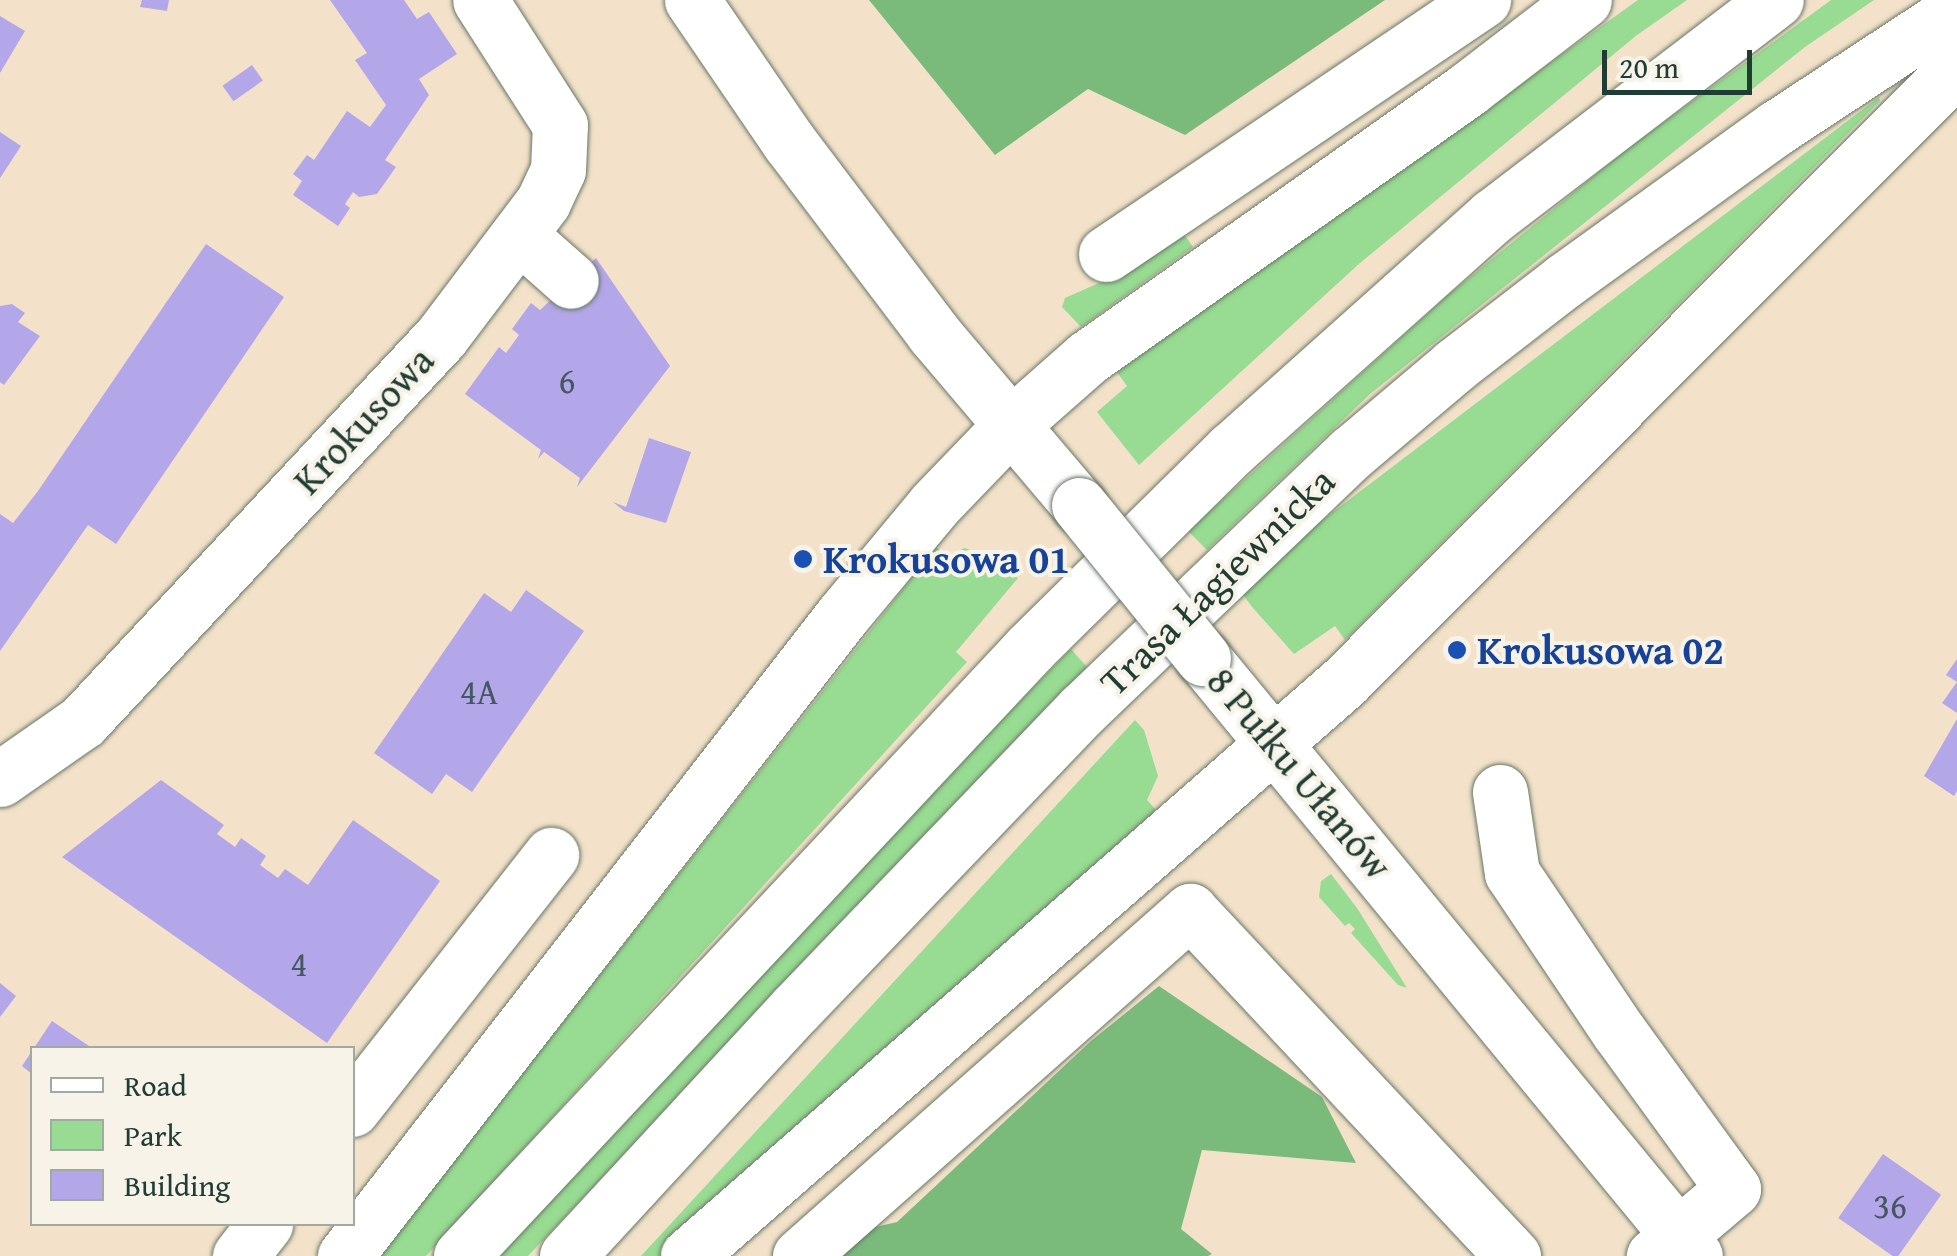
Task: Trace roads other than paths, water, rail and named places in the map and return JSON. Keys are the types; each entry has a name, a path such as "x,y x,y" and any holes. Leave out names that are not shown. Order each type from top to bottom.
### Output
{"main road":[{"name":"Krokusowa","path":"0,779 83,721 441,337 543,202 558,170 560,125 480,0"},
{"name":"8 Pułku Ułanów","path":"692,0 789,142 934,334 1275,745 1676,1250"},
{"path":"1106,254 1483,0"},
{"path":"345,1256 842,616 934,505 1010,426 1087,358 1468,89 1584,0"},
{"name":"Trasa Łagiewnicka","path":"461,1256 1032,647 1231,450 1494,216 1776,0"},
{"name":"Trasa Łagiewnicka","path":"568,1256 966,828 1232,562 1351,453 1454,365 1580,269 1776,128 1957,9"},
{"path":"688,1256 1275,745 1385,641 1957,67"},
{"path":"519,235 571,281"},
{"path":"1500,792 1512,874 1619,1032 1733,1189 1676,1250"},
{"path":"355,1105 552,855"},
{"path":"800,1256 1190,911 1514,1256"},
{"path":"240,1256 263,1226"}],"place":[{"name":"Krokusowa 01","path":"803,559"},
{"name":"Krokusowa 02","path":"1457,650"}]}
